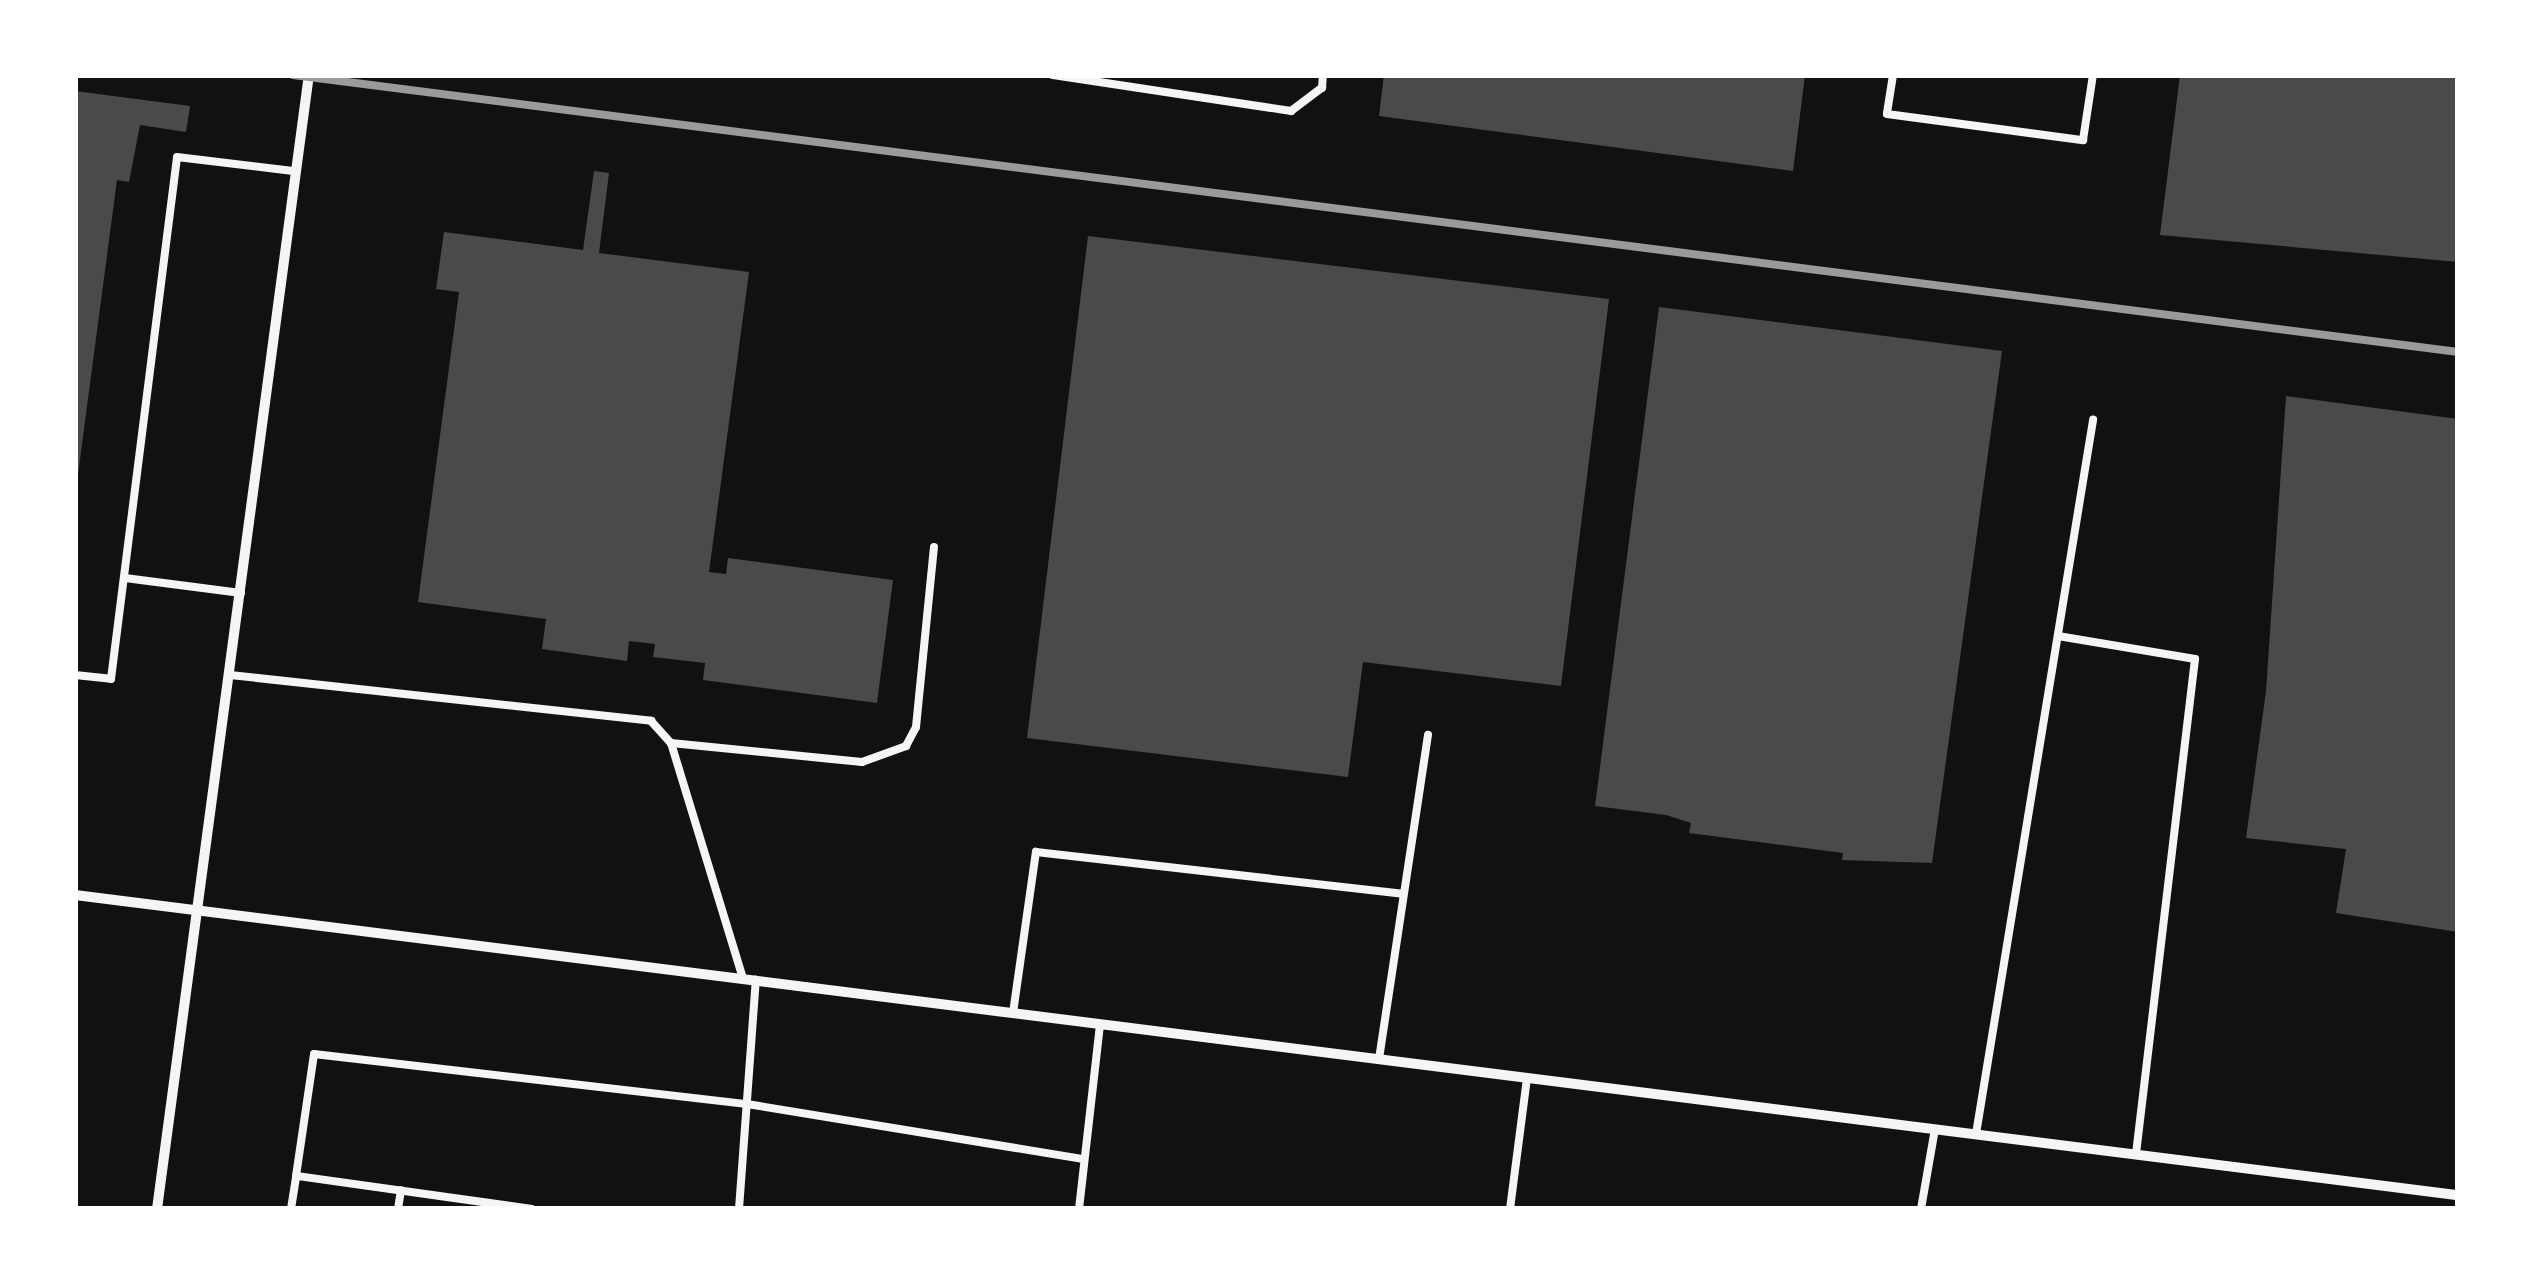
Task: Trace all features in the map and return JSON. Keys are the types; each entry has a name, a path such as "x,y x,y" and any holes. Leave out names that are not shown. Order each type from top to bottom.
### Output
{"street":[{"path":"157,1209 241,593 293,171 309,75"},
{"path":"75,895 2458,1195"}],"lane":[{"path":"1053,75 1291,110 1322,88 1323,75"},
{"path":"1893,75 1887,114 2083,140 2093,75"},
{"path":"75,675 112,679 177,156 293,171"},
{"path":"1976,1134 2093,420"},
{"path":"671,744 862,762 906,746 916,727 934,547"},
{"path":"125,578 241,593"},
{"path":"2058,636 2194,659 2136,1154"},
{"path":"230,675 651,722 671,744 749,980 739,1209"},
{"path":"1379,1059 1428,735"},
{"path":"1013,1013 1036,852 1403,894"},
{"path":"1079,1209 1100,1024"},
{"path":"291,1209 314,1054 746,1104 1084,1159"},
{"path":"1510,1209 1528,1078"},
{"path":"1921,1209 1935,1129"},
{"path":"296,1176 532,1209"},
{"path":"398,1209 401,1190"}],"building":[{"path":"1384,75 1805,75 1793,171 1379,116"},
{"path":"2180,75 2458,75 2458,262 2160,235"},
{"path":"75,91 190,106 186,132 140,125 129,182 117,180 77,482"},
{"path":"594,171 609,173 599,253 749,272 709,572 726,574 728,558 893,580 877,703 703,680 705,663 653,657 655,644 629,641 627,661 542,649 546,619 418,602 459,292 436,289 444,232 583,250"},
{"path":"1088,236 1609,299 1561,686 1363,662 1348,777 1027,738"},
{"path":"1659,307 2002,351 1932,863 1842,860 1843,853 1689,833 1691,823 1666,815 1595,806"},
{"path":"2286,396 2458,419 2458,932 2336,913 2346,849 2246,838 2266,691"}],"railway":[{"path":"293,75 2458,352"}]}
